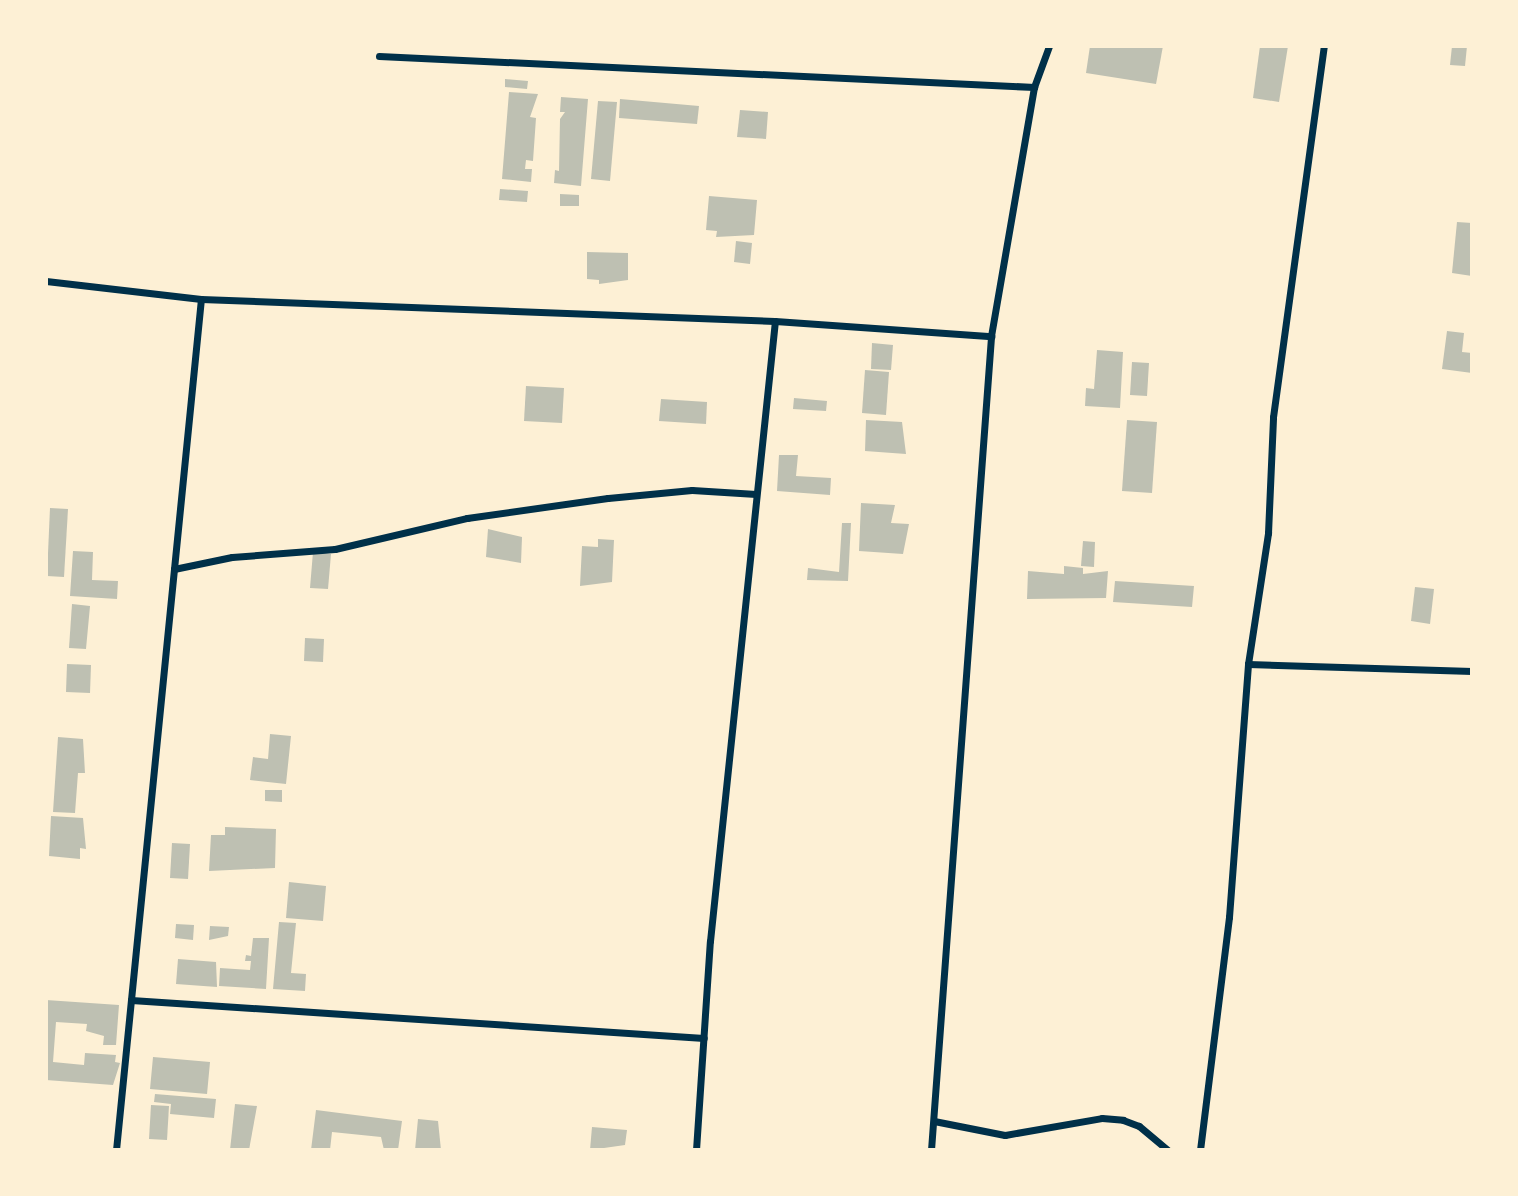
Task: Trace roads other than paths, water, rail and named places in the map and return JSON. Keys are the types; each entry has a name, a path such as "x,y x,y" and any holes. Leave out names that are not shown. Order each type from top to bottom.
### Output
{"street":[{"path":"931,1150 991,336 1034,87 1049,46"},
{"path":"1200,1150 1229,917 1248,664 1268,533 1273,417 1324,46"},
{"path":"379,56 1034,87"},
{"path":"46,281 201,299 775,321 991,336"},
{"path":"116,1150 201,299"},
{"path":"696,1150 704,1038 775,321"},
{"path":"174,569 232,557 335,549 467,518 608,498 692,490 756,494"},
{"path":"1248,664 1472,671"},
{"path":"131,1000 704,1038"},
{"path":"934,1121 1005,1135 1102,1118 1139,1126 1168,1150"}]}
